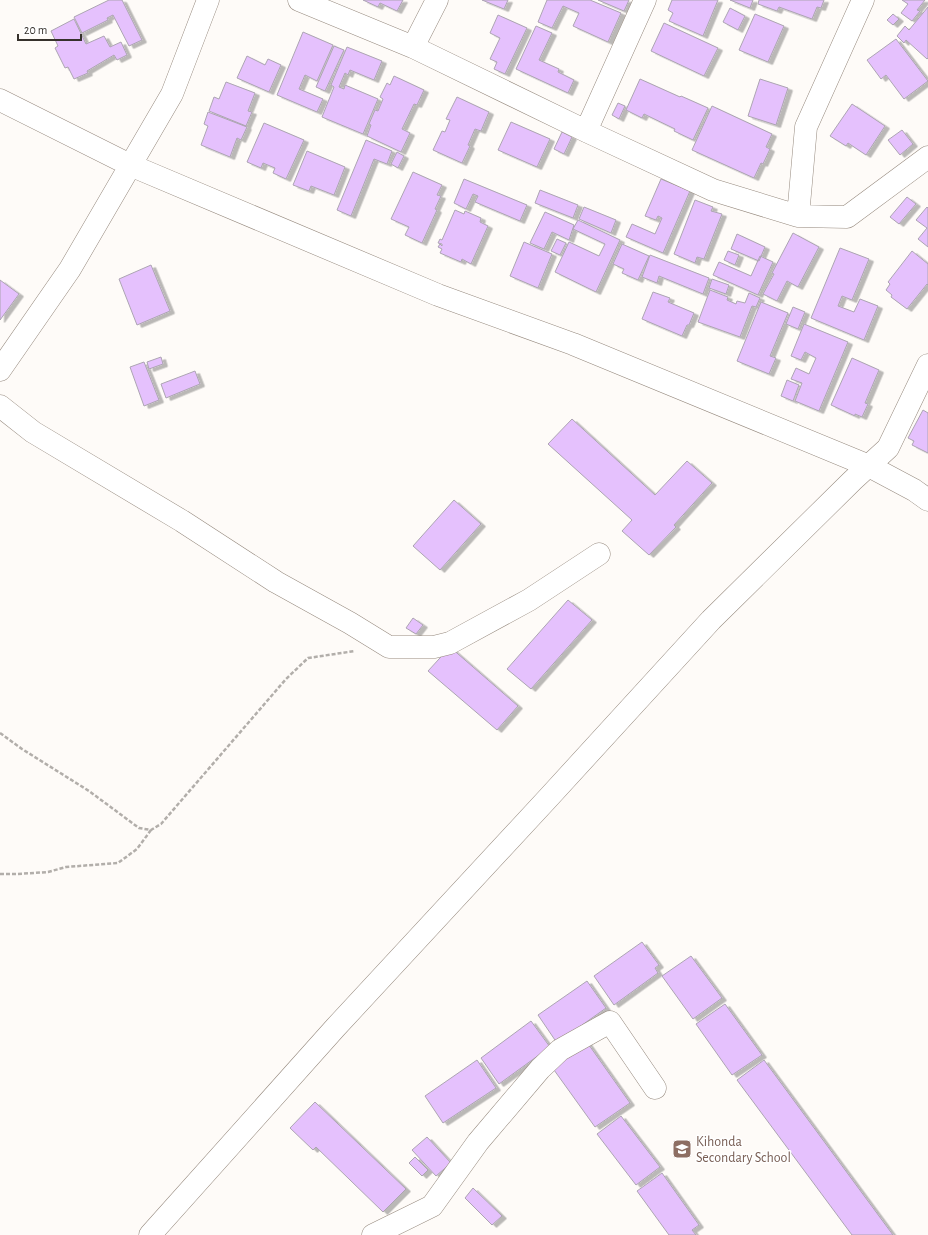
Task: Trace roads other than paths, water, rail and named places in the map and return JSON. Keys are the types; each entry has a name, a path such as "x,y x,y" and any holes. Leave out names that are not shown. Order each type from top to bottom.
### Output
{"street":[{"path":"0,370 70,269 172,94 208,0"},
{"path":"299,0 413,47 586,131 713,190 798,216 847,217 928,157"},
{"path":"413,47 437,0"},
{"path":"586,131 645,0"},
{"path":"798,216 806,127 863,0"},
{"path":"0,100 130,165 438,295 573,344 869,466 914,490 928,500"},
{"path":"150,1235 335,1028 711,620 853,480 888,448 928,364"},
{"path":"0,406 33,432 182,522 276,582 350,623 389,647 434,647 450,643 529,600 599,554"},
{"path":"374,1235 432,1206 478,1142 540,1069 560,1050 610,1022 655,1088"}],"place":[{"name":"Kihonda Secondary School","path":"682,1149"}]}
